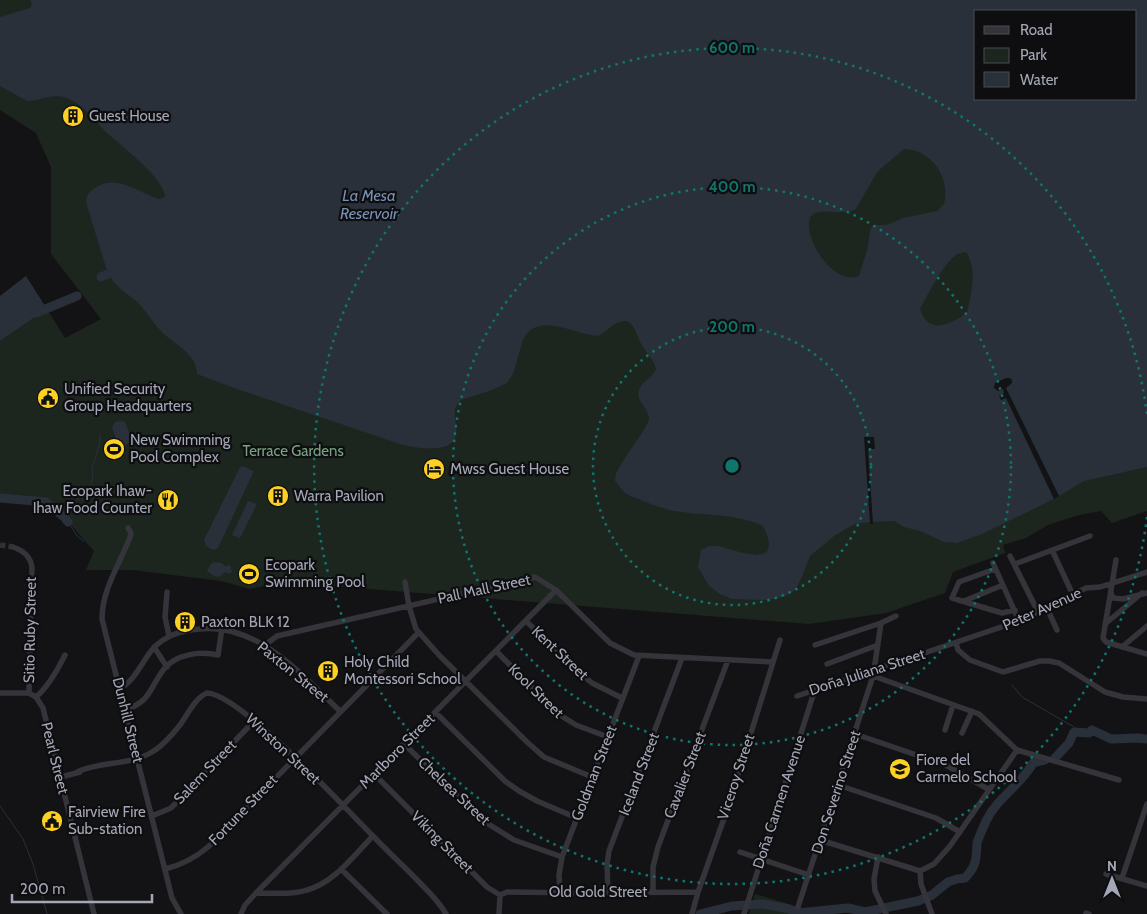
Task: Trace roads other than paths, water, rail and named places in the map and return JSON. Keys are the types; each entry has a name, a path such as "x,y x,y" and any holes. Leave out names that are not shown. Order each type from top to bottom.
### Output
{"street":[{"name":"Dunhill Street","path":"128,528 131,533 130,537 109,584 102,612 102,623 172,898 181,914"},
{"path":"1015,564 1090,536"},
{"name":"Sitio Ruby Street","path":"13,547 29,557 32,567 29,693"},
{"path":"1052,550 1073,595"},
{"path":"1010,556 1038,612"},
{"path":"1116,560 1103,638 1104,640 1147,654"},
{"path":"1014,610 1002,613 952,598 959,582 994,566 1020,621"},
{"name":"Peter Avenue","path":"938,649 1020,621 1086,588 1097,587 1147,572"},
{"name":"Pall Mall Street","path":"264,645 277,636 535,577 556,590 610,644 628,653 640,656 773,662"},
{"path":"405,582 408,606 418,633 465,682 544,757 592,777"},
{"path":"964,601 1003,585"},
{"name":"Marlboro Street","path":"241,914 245,905 256,893 556,590"},
{"path":"1110,591 1111,596 1115,599 1123,599 1145,593"},
{"path":"167,592 164,617 169,636"},
{"path":"1105,624 1145,593"},
{"path":"1047,608 1057,630"},
{"path":"815,645 881,623 896,616"},
{"name":"Kent Street","path":"526,621 580,673 598,687 622,698"},
{"name":"Don Severino Street","path":"798,907 874,673 881,623"},
{"path":"1122,646 1147,626"},
{"path":"125,710 140,704 147,697 167,667 187,655 194,653 218,655 222,628"},
{"name":"Paxton Street","path":"120,688 129,681 154,647 169,636 193,629 222,628 264,645 299,673 340,711"},
{"name":"Fortune Street","path":"166,869 185,862 208,847 418,633"},
{"name":"Viceroy Street","path":"692,914 727,810 780,640"},
{"path":"956,643 958,650 970,660 1004,672 1040,661 1049,661 1058,663 1104,692 1123,697 1147,699"},
{"path":"827,664 878,645"},
{"path":"154,647 167,667"},
{"name":"Doña Juliana Street","path":"797,696 864,673 874,673 882,667 938,649"},
{"name":"Kool Street","path":"496,651 560,715 576,725 608,737"},
{"path":"0,693 29,693 36,697 41,693 65,655"},
{"name":"Goldman Street","path":"560,892 559,875 562,857 622,698 640,656"},
{"name":"Iceland Street","path":"608,893 607,865 609,851 682,658"},
{"name":"Cavalier Street","path":"653,892 654,867 658,847 728,660"},
{"path":"882,667 879,670 879,675 884,680"},
{"path":"874,673 884,680 972,710 979,714 1017,750 1119,780"},
{"name":"Doña Carmen Avenue","path":"744,914 815,689"},
{"name":"Winston Street","path":"61,776 88,771 98,766 137,758 153,752 170,737 199,698 207,693 215,694 254,721 294,758 435,899 446,914"},
{"name":"Pearl Street","path":"36,697 43,708 94,914"},
{"path":"945,730 953,704"},
{"path":"962,733 972,710"},
{"path":"435,712 505,781 537,801 576,818"},
{"name":"Salem Street","path":"152,816 171,808 254,721"},
{"path":"855,734 946,764 988,789"},
{"name":"Chelsea Street","path":"404,744 485,822 514,840 562,857"},
{"path":"820,840 920,871 934,864 950,846 1017,750"},
{"name":"Viking Street","path":"374,774 487,887 500,895"},
{"path":"838,785 936,818 960,832"},
{"path":"1122,878 1147,804"},
{"path":"256,893 292,893 308,890 330,879 373,836"},
{"path":"740,852 809,875"},
{"path":"878,857 874,879 875,891 885,911"},
{"path":"342,869 387,914"},
{"path":"920,871 920,878 932,914"},
{"path":"1106,874 1147,886"},
{"name":"Old Gold Street","path":"500,895 507,892 698,892"},
{"path":"499,914 500,895"}],"water":[{"name":"La Mesa Reservoir","path":"30,0 1147,0 1147,467 1084,481 1054,499 982,534 957,543 944,542 920,531 904,527 894,521 854,524 834,536 810,556 795,590 784,597 767,600 732,599 720,594 709,586 698,567 701,550 709,546 718,546 756,555 766,553 769,543 763,526 731,517 685,513 663,508 630,496 615,481 616,473 648,422 647,411 640,401 638,394 640,387 656,369 654,362 641,343 631,323 617,322 598,336 547,325 529,331 523,340 513,374 507,383 461,400 455,408 456,434 454,441 441,447 423,448 400,444 197,374 196,367 189,355 161,331 140,305 117,286 108,274 86,201 88,194 106,183 123,184 158,199 163,198 165,196 157,180 106,132 85,109 75,102 58,96 27,101 0,86 0,17 30,8 32,5","holes":["904,149 914,150 923,154 937,167 942,175 944,184 944,204 937,211 903,218 887,225 873,225 870,230 868,247 859,276 848,277 837,273 827,265 819,254 809,230 809,221 813,214 817,212 846,212 856,209 877,172","966,252 970,259 973,274 967,313 947,324 934,325 929,323 920,309 948,263 959,254"]},
{"path":"26,276 47,309 0,341 0,296"},
{"path":"115,422 125,422 131,437 129,443 123,446 117,442 112,427"},
{"path":"243,466 253,471 253,473 218,548 213,550 206,546 204,540 240,467"},
{"path":"248,501 257,504 240,538 232,535"},
{"path":"214,562 225,566 230,565 232,572 229,574 225,572 219,577 212,575 207,570"},
{"name":"Ecopark Swimming Pool","path":"244,563 259,567 254,585 240,581"}],"waterway":[{"path":"101,277 108,274"},
{"path":"36,313 77,296"},
{"path":"84,541 77,536 68,522 73,504 91,484 92,468 100,443 100,434"},
{"path":"0,498 46,502 68,522"},
{"path":"1012,685 1022,697 1074,727 1079,732"},
{"path":"1055,758 1069,743 1074,732 1089,733 1092,730 1111,739 1147,739"},
{"path":"700,914 732,906 763,904 789,909 798,913 848,908 865,912 918,901 932,895 948,882 965,878 975,862 978,841 986,821 996,805 1022,778 1033,763 1045,760"},
{"path":"0,806 23,839 33,864 47,914"}],"tunnel":[{"path":"0,545 13,547"}],"place":[{"name":"Guest House","path":"73,116"},
{"name":"Unified Security Group Headquarters","path":"48,398"},
{"name":"New Swimming Pool Complex","path":"114,449"},
{"name":"Mwss Guest House","path":"434,469"},
{"name":"Warra Pavilion","path":"278,496"},
{"name":"Ecopark Ihaw- Ihaw Food Counter","path":"168,500"},
{"name":"Ecopark Swimming Pool","path":"249,574"},
{"name":"Paxton BLK 12","path":"185,622"},
{"name":"Holy Child Montessori School","path":"328,671"},
{"name":"Fiore del Carmelo School","path":"900,769"},
{"name":"Fairview Fire Sub-station","path":"52,821"}],"park label":[{"name":"Terrace Gardens","path":"293,451"}]}
